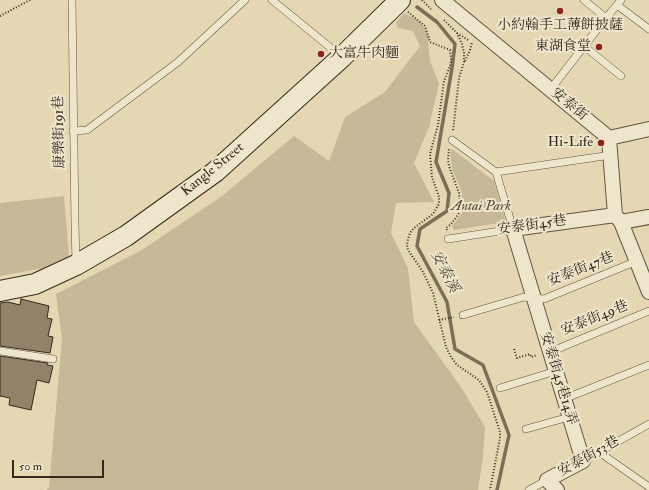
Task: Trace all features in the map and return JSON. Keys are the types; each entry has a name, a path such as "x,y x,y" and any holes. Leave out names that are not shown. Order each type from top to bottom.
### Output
{"street":[{"name":"Kangle Street","path":"0,291 35,284 76,264 126,236 215,172 342,57 398,1"},
{"name":"安泰街","path":"437,4 550,90 610,138"},
{"path":"649,129 610,138 618,218 649,292"},
{"name":"安泰街45巷","path":"513,229 618,218 649,217"},
{"name":"安泰街45巷14弄","path":"513,229 583,461"},
{"name":"安泰街53巷","path":"547,480 583,461"},
{"path":"547,480 557,490"}],"lane":[{"name":"康樂街191巷","path":"72,0 76,264"},
{"path":"73,131 87,130 178,62 245,0"},
{"path":"272,0 342,57"},
{"path":"584,0 606,18"},
{"path":"550,90 619,2 649,29"},
{"path":"584,46 621,76"},
{"path":"452,140 496,172 513,229"},
{"path":"496,172 611,155"},
{"name":"安泰街45巷","path":"448,239 513,229"},
{"name":"安泰街47巷","path":"534,298 544,299 637,261"},
{"path":"463,315 524,297 534,298"},
{"name":"安泰街49巷","path":"550,352 649,311"},
{"path":"0,351 53,359"},
{"path":"564,399 649,365"},
{"path":"500,388 556,371"},
{"path":"526,429 569,417"},
{"name":"安泰街53巷","path":"583,461 649,424"},
{"path":"599,452 649,487"},
{"name":"安泰街53巷","path":"529,490 547,480"}],"path":[{"path":"0,16 30,0"},
{"path":"422,0 437,4"},
{"path":"441,18 457,33 462,44 464,62"},
{"path":"448,239 446,228 455,219 460,207 459,193 449,166 448,151 452,140 459,78 472,42"},
{"path":"439,320 463,315"},
{"path":"514,349 517,358 530,354 531,357 550,352"}],"green space":[{"path":"404,13 421,22 430,37 428,42 430,61 439,84 429,127 414,163 434,202 396,203 391,233 408,268 414,322 461,387 485,427 483,457 478,490 46,490 49,488 62,339 56,294 142,250 222,196 294,136 329,161 345,117 385,92 420,46 413,31 398,28 396,23"},
{"name":"Antai Park","path":"452,149 494,181 506,222 454,230 452,226 462,213 463,205 462,193 452,168 450,154"},
{"path":"64,196 69,256 44,268 0,276 0,203"}],"building":[{"path":"21,299 49,306 47,318 52,319 48,336 53,337 50,353 0,346 0,303 8,302 20,305"},
{"path":"0,356 48,363 47,365 53,366 49,383 37,380 31,410 9,405 10,398 0,396"}],"waterway":[{"name":"安泰溪","path":"417,7 437,22 455,44 436,162 449,193 447,211 420,229 417,246 447,302 455,349 483,365 509,435 497,490"}],"place":[{"name":"小約翰手工薄餅披薩","path":"560,11"},
{"name":"東湖食堂","path":"599,47"},
{"name":"大富牛肉麵","path":"321,54"},
{"name":"Hi-Life","path":"601,143"}]}
